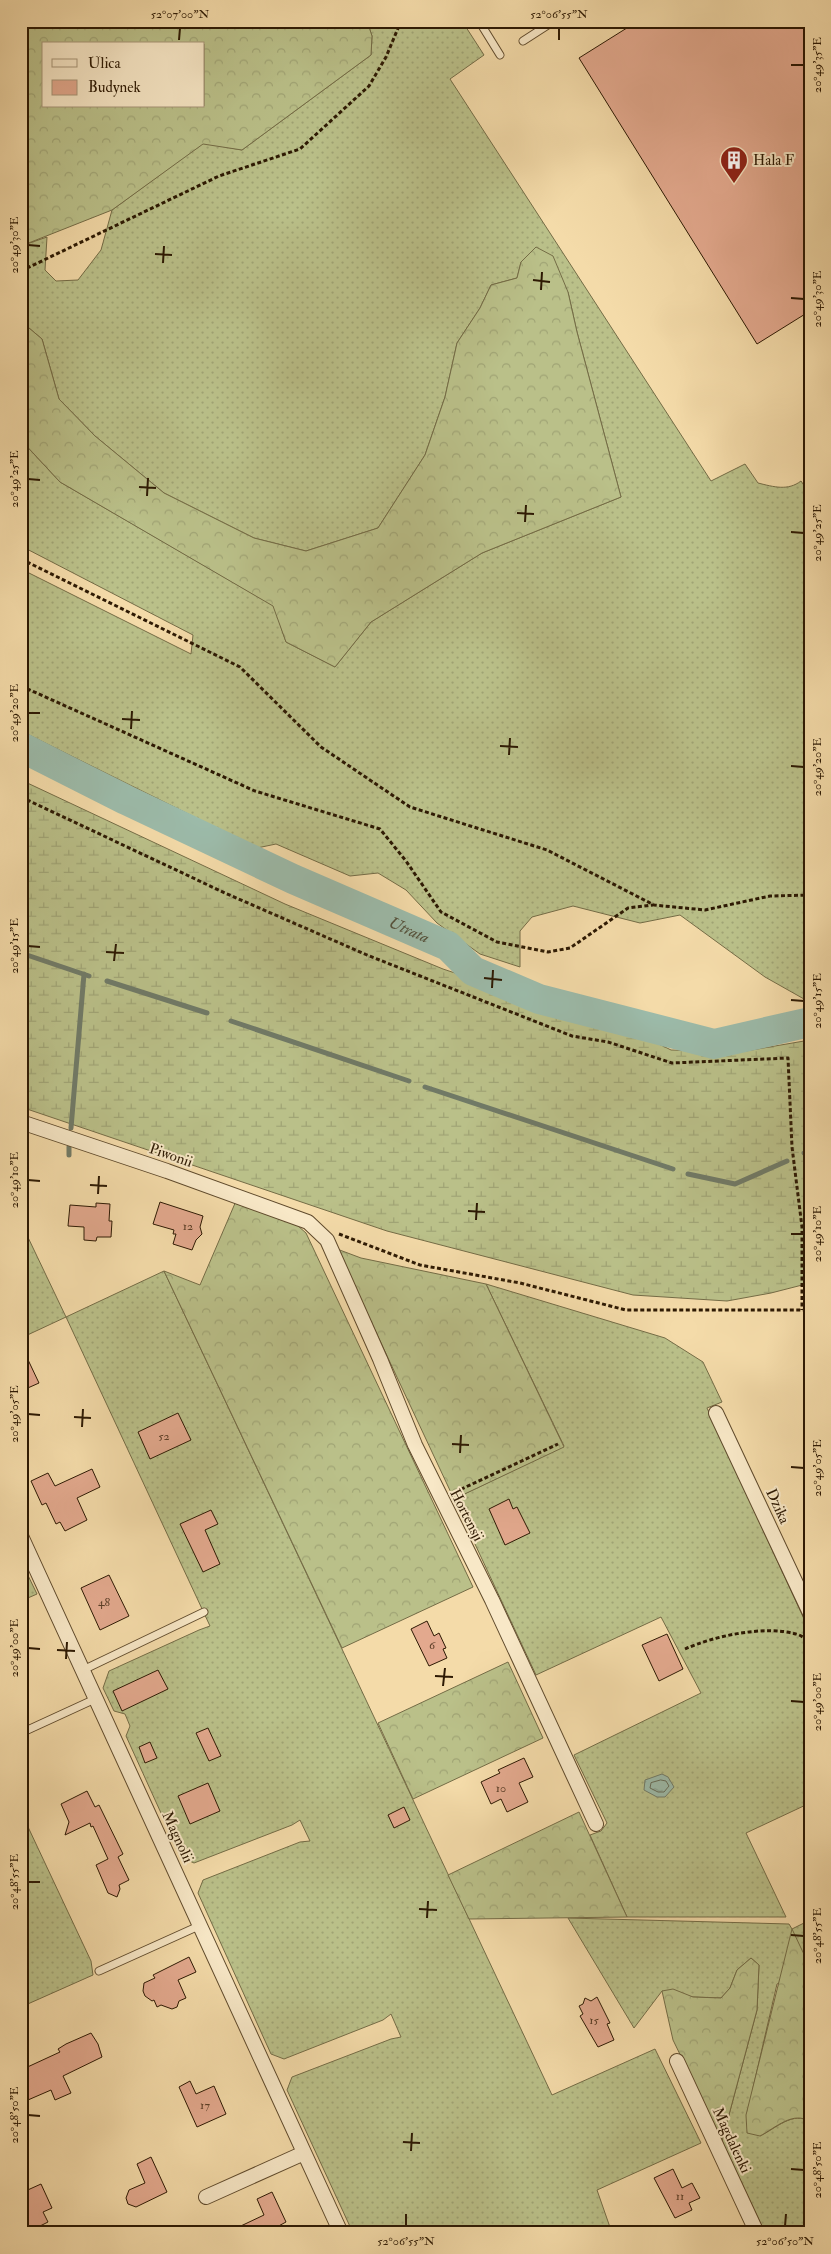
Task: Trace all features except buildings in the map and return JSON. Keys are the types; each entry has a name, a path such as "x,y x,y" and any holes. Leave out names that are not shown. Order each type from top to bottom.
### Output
{"street":[{"name":"Piwonii","path":"21,1122 167,1171 308,1222"},
{"name":"Hortensji","path":"308,1222 327,1240 335,1255 414,1445 492,1600 596,1824"},
{"name":"Dzika","path":"716,1413 810,1613"},
{"name":"Magnolii","path":"21,1536 201,1924 341,2233"},
{"name":"Magdalenki","path":"678,2061 757,2233"},
{"path":"206,2197 304,2153"}],"lane":[{"path":"479,21 500,54"},
{"path":"523,41 554,21"},
{"path":"83,1670 204,1612"},
{"path":"21,1733 95,1699"},
{"path":"99,1971 201,1924"}],"path":[{"path":"21,271 220,176 300,149 369,86 386,57 401,21"},
{"path":"21,559 240,666 321,747 410,807 547,850 654,905"},
{"path":"21,686 255,791 380,829 406,861 441,912 497,942 548,952 570,948 628,908 654,905 705,910 770,896 810,896"},
{"path":"21,797 367,955 572,1036 608,1042 672,1063 788,1058 792,1147 802,1227 802,1310"},
{"path":"336,1233 420,1265 520,1283 626,1310 810,1310"},
{"path":"441,1499 558,1444"},
{"path":"685,1649 705,1640 776,1631 797,1634 810,1641"}],"green space":[{"path":"21,21 367,21 372,36 371,55 242,150 203,144 112,210 21,246"},
{"path":"367,21 462,21 484,55 450,79 711,481 745,464 758,483 775,487 786,487 801,481 810,494 810,997 804,999 765,977 680,915 640,923 573,906 532,917 520,931 520,967 480,954 437,923 406,890 378,873 350,876 276,844 257,848 21,731 21,569 191,654 193,635 21,546 21,440 60,482 274,606 286,642 335,667 371,622 482,553 621,497 568,292 521,262 517,278 491,285 480,308 457,343 445,397 425,455 378,528 306,551 254,538 164,493 95,436 59,399 42,339 29,328 21,327 21,246 47,237 45,270 56,281 78,280 101,250 112,210 203,143 242,150 371,55 372,36"},
{"path":"536,247 553,256 568,292 621,497 482,553 371,622 335,667 286,642 273,606 60,482 21,440 21,327 29,328 42,339 59,399 95,436 164,493 254,538 306,551 378,528 425,455 445,397 457,343 480,308 491,285 517,278 521,262"},
{"path":"21,780 285,904 443,969 643,1036 671,1050 740,1052 810,1040 810,1283 771,1293 727,1301 633,1295 387,1231 21,1107"},
{"path":"236,1201 289,1218 306,1233 473,1587 342,1648 164,1271 200,1285"},
{"path":"24,1229 66,1317 21,1338 21,1231"},
{"path":"337,1249 361,1258 486,1284 564,1447 454,1499"},
{"path":"164,1271 552,2095 655,2049 701,2143 597,2190 612,2233 353,2233 287,2090 292,2077 391,2039 401,2037 391,2014 383,2020 284,2059 271,2054 198,1893 203,1880 300,1842 310,1841 300,1820 292,1825 194,1863 181,1857 126,1736 130,1726 125,1714 114,1711 103,1688 109,1671 210,1626 66,1317"},
{"path":"486,1284 665,1338 703,1362 722,1402 707,1408 810,1632 810,1803 746,1833 786,1917 627,1917 590,1835 601,1831 607,1823 574,1755 701,1693 661,1617 536,1675 454,1499 564,1446"},
{"path":"21,1561 37,1594 21,1601"},
{"path":"508,1662 543,1738 413,1799 378,1723"},
{"path":"21,1812 91,1961 93,1975 21,2007"},
{"path":"579,1812 627,1917 469,1919 448,1875"},
{"path":"568,1918 789,1924 792,1929 810,1920 810,1968 777,1984 753,2088 760,2136 791,2119 798,2118 810,2122 810,2233 765,2233 722,2141 757,2010 759,1965 751,1958 737,1970 730,1988 721,1998 693,1997 662,1991 634,2028"},
{"path":"792,1929 810,1967 810,2122 798,2118 791,2119 760,2136 747,2133 746,2115"},
{"path":"751,1958 759,1965 757,2010 722,2141 673,2040 662,1991 673,1989 693,1997 721,1998 730,1988 737,1970"}],"water":[{"path":"662,1774 668,1777 674,1787 665,1797 657,1797 644,1790 645,1780"}],"waterway":[{"name":"Utrata","path":"21,747 126,800 293,879 448,946 473,971 539,999 714,1044 810,1022"},
{"path":"21,953 89,976"},
{"path":"71,1128 84,974"},
{"path":"107,981 207,1013"},
{"path":"231,1021 409,1081"},
{"path":"425,1087 673,1169"},
{"path":"69,1147 69,1155"},
{"path":"804,1153 810,1151"},
{"path":"688,1174 735,1184 787,1161"}],"place":[{"name":"Hala F","path":"734,184"}]}
